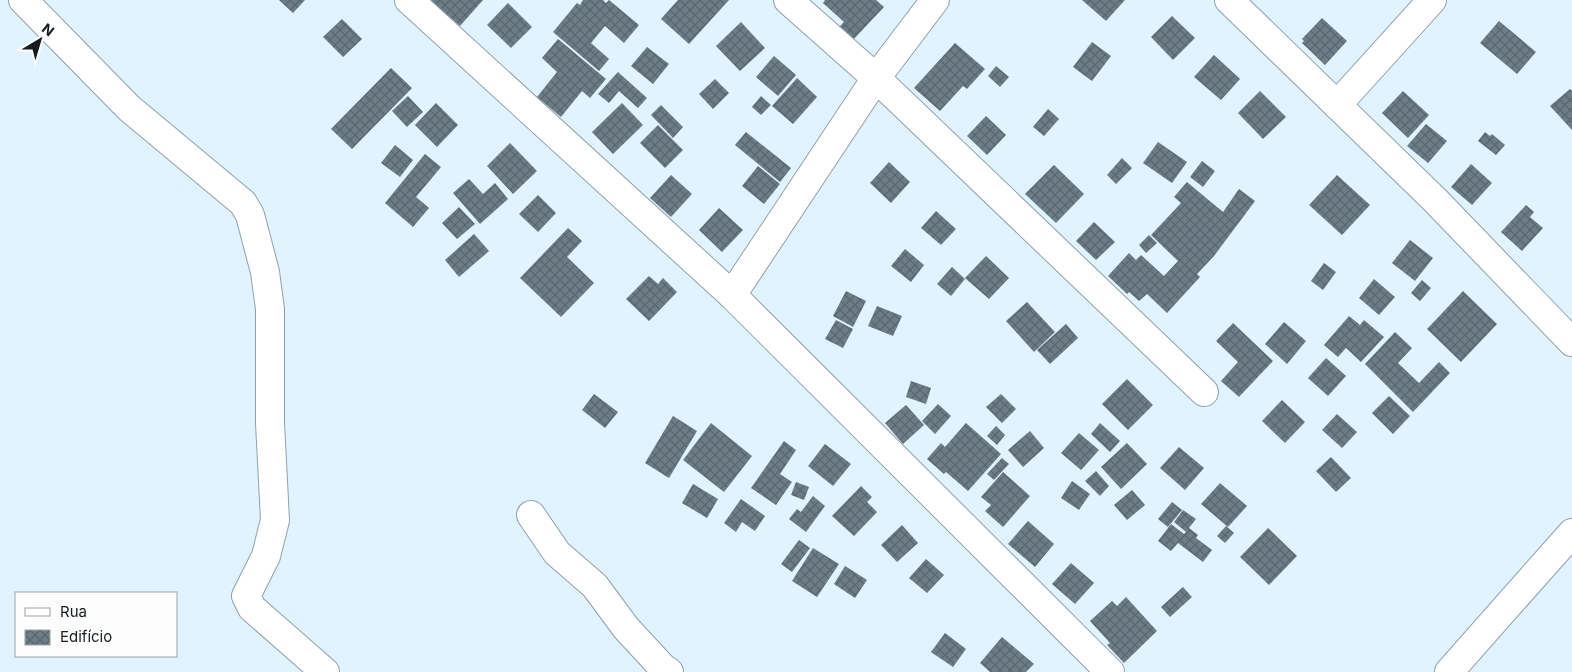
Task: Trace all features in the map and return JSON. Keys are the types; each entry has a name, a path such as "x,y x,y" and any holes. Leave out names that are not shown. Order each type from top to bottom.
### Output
{"street":[{"path":"23,0 129,108 243,203 250,215 265,272 270,309 270,423 275,520 266,556 246,596 252,608 325,672"},
{"path":"409,0 732,295 1110,672"},
{"path":"788,0 876,78 1204,392"},
{"path":"732,295 876,78 935,0"},
{"path":"1229,0 1435,200 1572,342"},
{"path":"1337,105 1432,0"},
{"path":"531,516 557,553 595,586 626,628 663,668 670,672"},
{"path":"1451,671 1572,533"}],"building":[{"path":"279,0 305,0 293,13"},
{"path":"430,0 483,0 460,26"},
{"path":"583,0 603,0 606,3 609,0 639,25 624,43 605,26 591,43 609,59 599,71 553,32 577,3 580,5"},
{"path":"678,0 729,0 689,44 661,19"},
{"path":"825,0 876,0 884,7 853,40 839,27 844,22 823,3"},
{"path":"1082,0 1125,0 1106,21"},
{"path":"508,3 532,27 511,48 487,25"},
{"path":"1172,16 1195,38 1173,60 1151,37"},
{"path":"1322,18 1347,41 1325,65 1302,43 1304,41 1302,39"},
{"path":"342,19 362,39 343,57 323,37"},
{"path":"1499,21 1536,52 1517,74 1480,43"},
{"path":"741,22 765,48 740,71 716,46"},
{"path":"558,39 606,79 590,98 582,91 561,117 537,97 557,72 542,58"},
{"path":"1092,42 1111,56 1092,81 1073,67"},
{"path":"955,43 985,69 967,89 963,86 940,111 914,88"},
{"path":"647,47 669,64 653,84 631,66"},
{"path":"1214,55 1240,79 1221,100 1194,77"},
{"path":"774,56 796,75 778,96 756,77"},
{"path":"996,66 1009,77 1000,87 988,76"},
{"path":"391,68 412,88 352,149 331,129"},
{"path":"618,72 647,98 638,108 619,91 609,103 598,94"},
{"path":"797,78 817,97 793,124 772,106"},
{"path":"715,79 729,93 713,109 699,94"},
{"path":"1570,89 1572,91 1572,130 1550,106"},
{"path":"1260,91 1286,117 1263,139 1238,113"},
{"path":"1403,91 1429,115 1408,138 1382,113"},
{"path":"408,96 423,112 407,127 392,111"},
{"path":"761,96 771,105 761,115 752,107"},
{"path":"436,103 458,125 437,147 415,125"},
{"path":"622,103 643,125 613,154 592,132"},
{"path":"661,105 683,127 673,138 651,115"},
{"path":"1048,109 1059,119 1044,136 1033,127"},
{"path":"986,116 1006,135 987,155 967,136"},
{"path":"1426,124 1447,141 1428,163 1407,146"},
{"path":"658,125 683,150 665,168 640,143"},
{"path":"746,132 791,168 780,182 735,145"},
{"path":"1485,132 1490,136 1492,134 1505,145 1496,155 1478,141"},
{"path":"1158,142 1187,162 1172,183 1143,163"},
{"path":"510,143 537,171 513,194 487,166"},
{"path":"395,145 413,160 400,177 381,163"},
{"path":"425,154 441,167 416,197 429,208 413,227 385,203"},
{"path":"1122,158 1132,168 1116,184 1107,175"},
{"path":"1202,161 1215,171 1203,187 1190,177"},
{"path":"889,162 910,182 891,203 870,183"},
{"path":"1471,164 1492,183 1472,205 1451,187"},
{"path":"1054,165 1084,194 1056,223 1025,194"},
{"path":"758,166 780,184 764,204 742,186"},
{"path":"671,175 692,194 671,217 650,198"},
{"path":"1337,175 1370,205 1342,235 1309,205"},
{"path":"469,179 483,194 495,183 508,199 480,224 453,193"},
{"path":"1187,182 1223,212 1239,189 1255,201 1214,256 1197,274 1200,277 1167,313 1147,294 1139,301 1129,292 1127,294 1108,276 1129,253 1136,260 1141,255 1164,276 1178,261 1151,235 1181,203 1174,197"},
{"path":"538,195 556,213 538,232 519,214"},
{"path":"1526,205 1534,212 1530,217 1543,228 1522,251 1501,232"},
{"path":"459,207 475,224 457,239 442,223"},
{"path":"719,208 743,230 722,252 699,230"},
{"path":"936,211 956,229 941,245 921,228"},
{"path":"1094,222 1115,242 1096,260 1076,241"},
{"path":"568,228 582,241 567,257 594,283 561,317 520,278"},
{"path":"474,234 489,251 459,277 445,260"},
{"path":"1149,235 1157,243 1146,253 1139,245"},
{"path":"1410,240 1433,258 1415,281 1392,263"},
{"path":"905,249 924,265 911,282 891,266"},
{"path":"986,256 1009,278 989,299 965,278"},
{"path":"1324,263 1336,272 1323,290 1311,281"},
{"path":"952,267 965,279 951,296 937,284"},
{"path":"649,276 658,284 663,278 677,292 649,321 626,299"},
{"path":"1374,279 1395,297 1379,315 1359,298"},
{"path":"1422,280 1431,288 1420,301 1411,293"},
{"path":"846,291 866,301 853,327 833,316"},
{"path":"1463,291 1497,324 1461,362 1427,329"},
{"path":"1027,302 1055,332 1034,352 1006,321"},
{"path":"877,306 902,316 893,336 868,326"},
{"path":"1349,316 1360,325 1364,320 1384,337 1361,362 1346,348 1338,357 1324,345"},
{"path":"836,320 853,329 843,348 825,339"},
{"path":"1284,322 1306,341 1287,364 1265,344"},
{"path":"1233,323 1273,361 1239,397 1221,381 1238,362 1216,341"},
{"path":"1066,324 1078,338 1050,364 1037,350"},
{"path":"1395,332 1412,348 1398,363 1419,383 1439,362 1450,373 1413,412 1365,364"},
{"path":"1326,358 1346,376 1328,396 1308,378"},
{"path":"1127,379 1153,405 1128,430 1102,404"},
{"path":"911,381 931,388 926,404 906,397"},
{"path":"594,394 618,412 605,428 582,410"},
{"path":"1001,394 1016,409 1002,423 986,407"},
{"path":"1389,396 1410,416 1393,434 1372,413"},
{"path":"1282,400 1305,422 1285,443 1262,421"},
{"path":"938,404 951,416 935,434 922,421"},
{"path":"906,405 924,425 903,444 885,423"},
{"path":"1337,414 1357,432 1342,448 1322,430"},
{"path":"673,416 697,431 669,478 645,463"},
{"path":"711,423 752,456 724,492 683,460"},
{"path":"966,423 1001,454 968,491 927,459 941,443 945,447"},
{"path":"1100,423 1120,441 1110,452 1091,434"},
{"path":"996,426 1005,435 997,445 987,436"},
{"path":"1030,431 1044,448 1023,467 1008,450"},
{"path":"1079,433 1099,450 1081,470 1061,453"},
{"path":"784,441 796,450 780,474 792,482 776,505 751,488"},
{"path":"1127,443 1147,464 1121,489 1101,467"},
{"path":"825,444 851,464 833,486 808,466"},
{"path":"1179,447 1204,468 1185,490 1160,468"},
{"path":"1331,457 1351,478 1336,492 1316,471"},
{"path":"1002,458 1009,464 994,480 987,474"},
{"path":"1096,471 1109,486 1100,496 1085,481"},
{"path":"1003,472 1030,496 1003,527 985,511 991,505 981,497"},
{"path":"1072,481 1090,494 1079,510 1061,498"},
{"path":"796,482 809,487 804,500 791,495"},
{"path":"1220,483 1247,506 1228,527 1201,504"},
{"path":"693,484 718,499 707,518 682,503"},
{"path":"861,486 872,497 867,502 877,512 854,536 832,516"},
{"path":"1132,490 1145,505 1127,520 1114,505"},
{"path":"813,496 825,506 806,532 789,519 797,509 801,512"},
{"path":"741,499 765,516 755,531 742,522 736,532 724,523"},
{"path":"1172,502 1182,510 1168,527 1158,519"},
{"path":"1183,510 1196,519 1189,528 1198,535 1196,538 1212,550 1203,562 1178,543 1171,551 1158,541 1171,524 1184,534 1186,532 1174,522"},
{"path":"1028,521 1054,544 1035,567 1008,544"},
{"path":"902,525 918,543 897,562 881,545"},
{"path":"1226,526 1234,533 1225,543 1217,536"},
{"path":"1268,528 1297,556 1269,585 1240,557"},
{"path":"799,540 810,548 792,572 781,564"},
{"path":"813,548 839,564 817,597 792,581"},
{"path":"926,559 944,575 927,593 909,578"},
{"path":"1071,563 1094,583 1075,604 1052,584"},
{"path":"845,566 867,580 855,598 834,584"},
{"path":"1183,587 1192,597 1170,617 1161,607"},
{"path":"1126,597 1157,631 1124,663 1107,645 1110,643 1090,621 1112,601 1117,606"},
{"path":"945,633 966,649 953,667 931,652"},
{"path":"1002,637 1034,664 1026,672 990,672 980,663"}]}
